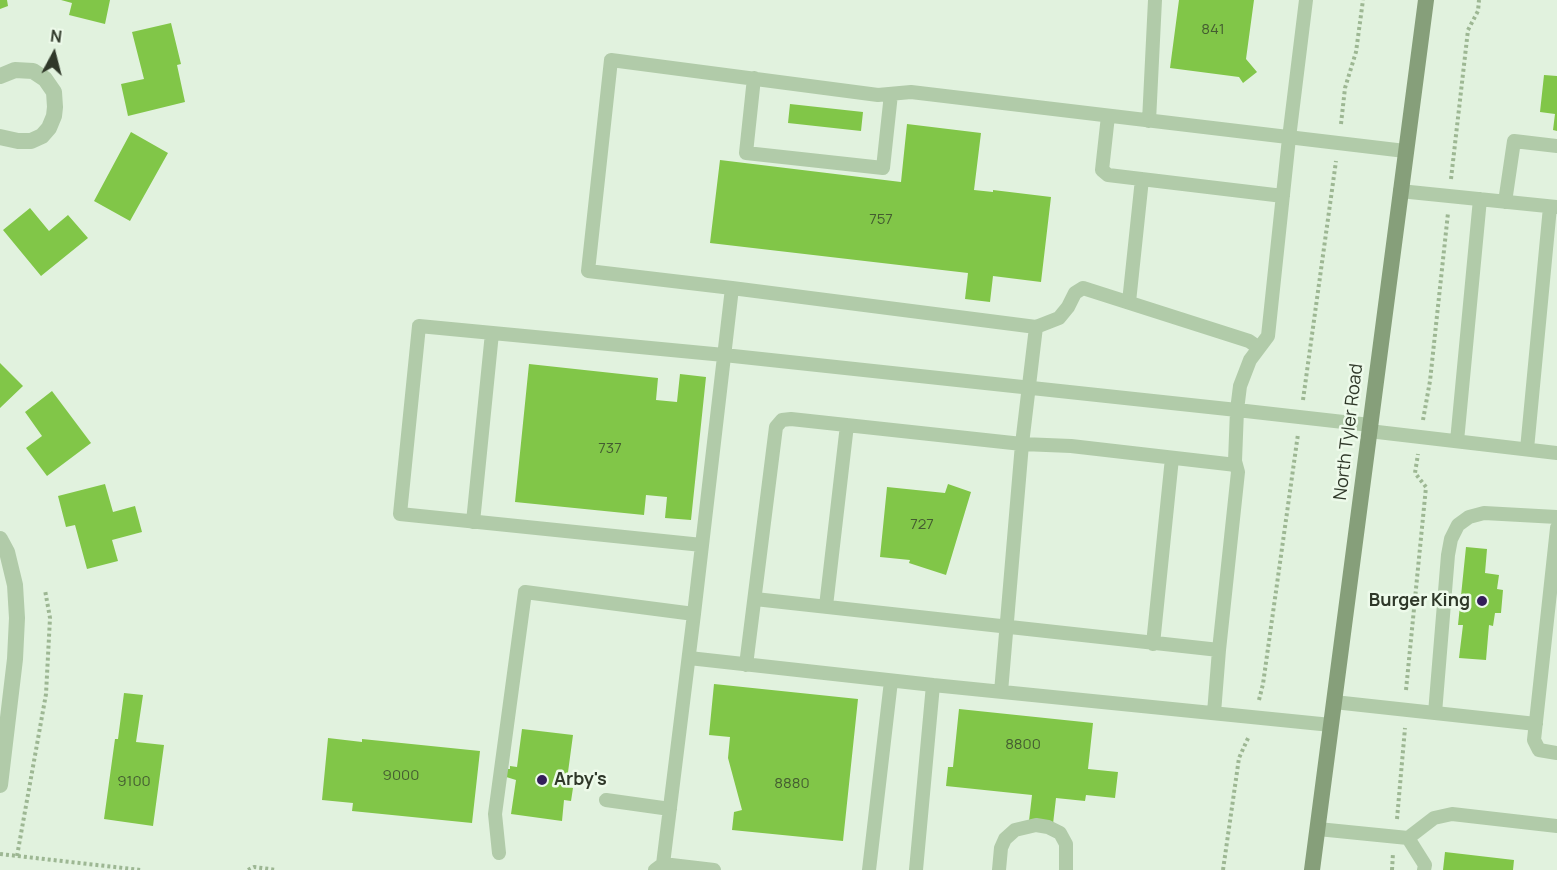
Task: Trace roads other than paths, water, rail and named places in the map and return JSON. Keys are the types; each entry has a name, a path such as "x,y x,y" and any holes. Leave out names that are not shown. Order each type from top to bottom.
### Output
{"main road":[{"name":"North Tyler Road","path":"1312,870 1426,0"}],"street":[{"path":"0,76 15,70 33,71 45,80 54,92 55,106 49,128 42,136 31,141 0,137"},
{"path":"0,539 7,552 15,585 17,618 15,659 0,784"}],"lane":[{"path":"1149,121 1155,0"},
{"path":"1214,713 1238,472 1236,465 1237,410 1240,386 1250,360 1268,336 1306,0"},
{"path":"1259,348 1249,341 1083,288 1075,292 1068,307 1059,318 1036,327 588,271 611,60 878,95 911,92 1406,151"},
{"path":"754,78 746,153 883,168 891,94"},
{"path":"1108,116 1102,170 1108,175 1283,196"},
{"path":"1505,202 1514,141 1557,146"},
{"path":"1129,302 1142,179"},
{"path":"1400,191 1554,207 1527,449"},
{"path":"1456,441 1479,199"},
{"path":"714,870 661,868 689,658 732,288"},
{"path":"702,545 400,514 419,327 724,355 1237,410 1557,453"},
{"path":"1001,692 1036,327"},
{"path":"473,522 492,333"},
{"path":"746,664 776,427 782,420 791,419 1023,444 1071,446 1236,465"},
{"path":"826,606 847,425"},
{"path":"1153,644 1172,458"},
{"path":"1435,713 1448,555 1451,539 1458,525 1469,517 1484,513 1557,517"},
{"path":"1557,528 1534,740 1539,750 1557,753"},
{"path":"499,853 495,814 525,592 694,614"},
{"path":"755,599 1219,651"},
{"path":"689,658 933,686 1331,725"},
{"path":"869,870 891,681"},
{"path":"915,870 933,686"},
{"path":"1334,702 1536,724"},
{"path":"606,800 670,809"},
{"path":"1318,829 1408,838 1434,818 1443,815 1557,826"},
{"path":"999,870 1001,848 1005,839 1015,830 1036,825 1048,827 1060,833 1066,844 1066,870"},
{"path":"1408,838 1425,866 1424,870"}],"place":[{"name":"Burger King","path":"1482,601"},
{"name":"Arby's","path":"542,780"}]}
